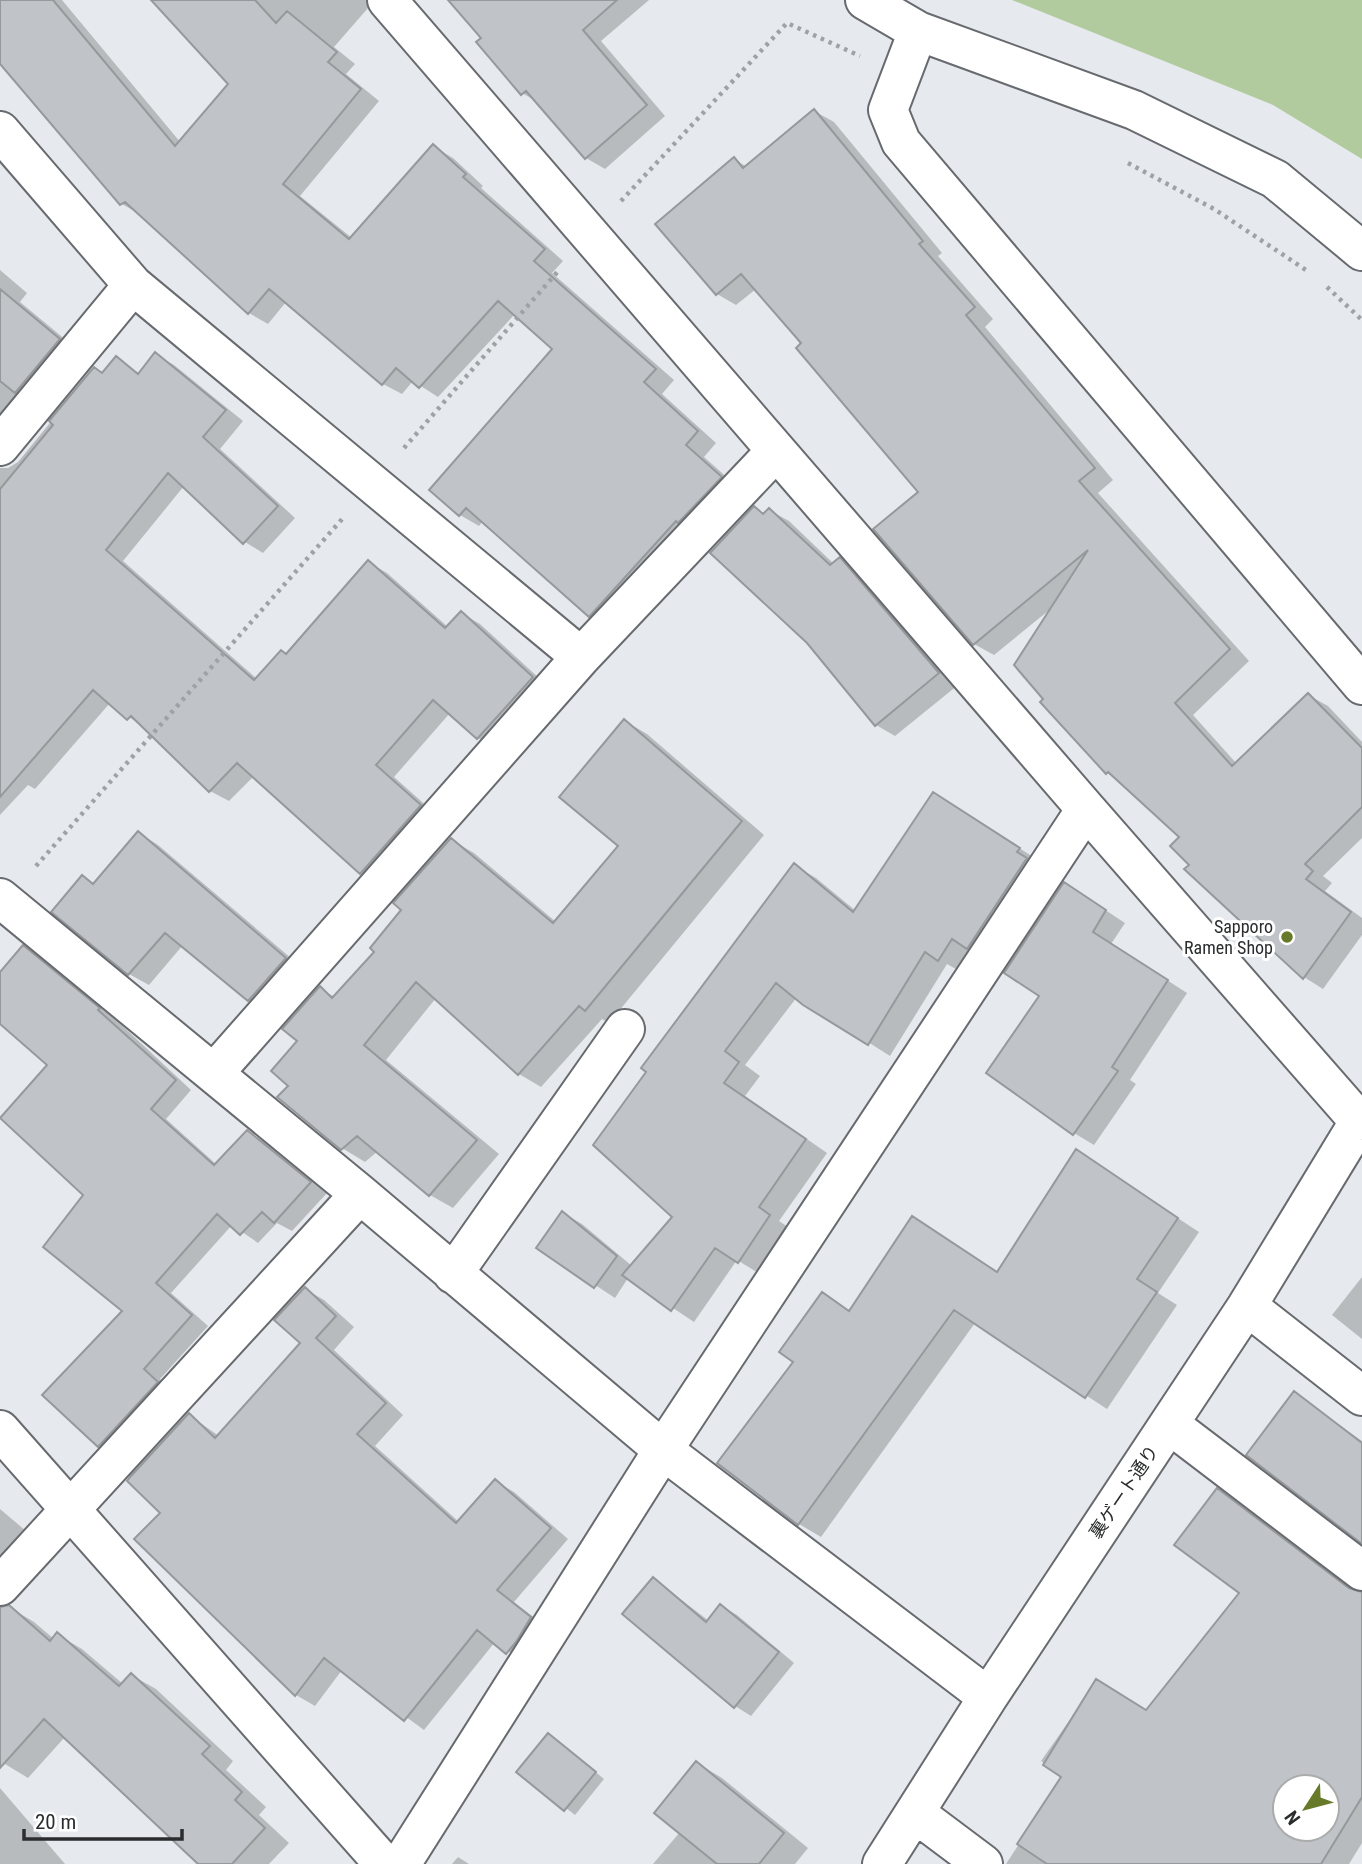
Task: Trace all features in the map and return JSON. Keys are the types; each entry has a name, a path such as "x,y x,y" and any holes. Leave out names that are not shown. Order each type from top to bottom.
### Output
{"street":[{"path":"387,0 1086,809 1361,1119"},
{"path":"865,0 918,31 1134,110 1275,179 1362,251"},
{"path":"918,31 888,110 901,142 1362,685"},
{"path":"0,131 133,285 581,657"},
{"path":"0,446 133,285"},
{"path":"214,1073 581,657 776,452"},
{"path":"401,1864 663,1450 1086,809"},
{"path":"0,898 360,1194 663,1450 988,1697"},
{"path":"453,1274 625,1029"},
{"name":"裏ゲート通り","path":"882,1864 988,1697 1247,1306 1361,1119"},
{"path":"0,1586 360,1194"},
{"path":"1247,1306 1362,1396"},
{"path":"1169,1424 1362,1570"},
{"path":"0,1430 384,1864"},
{"path":"915,1813 983,1864"}],"green space":[{"path":"1012,0 1362,0 1362,159 1273,105"}],"building":[{"path":"0,0 53,0 175,146 228,84 151,0 255,0 276,23 287,11 337,52 328,62 361,89 283,184 349,239 433,144 466,174 463,177 545,249 534,261 656,369 644,382 698,431 686,445 722,477 678,523 676,521 589,617 466,508 459,516 429,490 552,349 498,301 419,388 396,368 382,385 269,289 248,314 125,202 120,205 0,64"},
{"path":"448,0 617,0 583,30 647,105 585,159 526,91 521,95 476,42 481,38"},
{"path":"814,109 923,241 919,244 975,307 966,315 1095,468 1079,481 1230,649 1175,703 1232,766 1308,693 1362,748 1362,807 1305,864 1313,871 1306,879 1351,912 1303,979 1184,869 1189,865 1170,846 1179,837 1108,772 1106,774 1040,702 1043,699 1014,665 1088,550 973,645 873,529 918,492 796,348 801,343 741,274 716,295 655,224 734,157 743,168"},
{"path":"0,289 60,339 15,393 0,381"},
{"path":"155,352 226,410 203,437 278,506 243,544 168,473 106,550 254,680 281,650 286,654 368,560 445,628 461,611 533,677 477,739 433,700 376,765 421,805 360,874 237,763 209,792 131,716 127,720 93,690 0,797 0,489 53,425 49,421 94,367 102,373 116,356 138,374"},
{"path":"754,506 763,514 769,508 830,565 840,557 939,673 875,726 807,643 710,553"},
{"path":"624,719 742,821 585,1011 579,1006 518,1075 416,982 364,1045 477,1140 429,1196 357,1136 341,1150 277,1097 288,1086 271,1071 297,1041 282,1029 320,986 332,998 374,952 370,948 401,910 393,903 451,838 553,923 618,846 559,797"},
{"path":"933,792 1020,848 1017,852 1027,858 967,949 952,939 938,961 925,952 868,1045 803,1005 776,983 725,1051 739,1062 724,1083 806,1139 759,1207 770,1215 738,1263 715,1248 671,1311 622,1275 672,1217 593,1145 646,1072 641,1068 794,863 853,912"},
{"path":"138,831 286,958 248,1001 165,933 128,975 51,912 82,875 93,884"},
{"path":"1064,882 1106,910 1093,932 1168,980 1112,1067 1118,1071 1073,1135 986,1073 1039,996 1004,973"},
{"path":"23,945 100,1008 98,1010 176,1080 151,1109 214,1165 247,1130 311,1182 274,1223 262,1212 240,1235 217,1214 156,1283 192,1315 144,1369 158,1382 98,1447 42,1395 122,1311 43,1247 83,1195 0,1118 47,1065 0,1024 0,972"},
{"path":"1076,1149 1178,1218 1137,1279 1157,1292 1085,1398 954,1310 798,1525 717,1463 793,1362 779,1352 822,1292 849,1311 912,1216 997,1272"},
{"path":"562,1211 617,1256 594,1288 536,1248"},
{"path":"305,1287 336,1316 316,1338 386,1403 357,1434 456,1523 495,1479 551,1528 497,1590 531,1617 516,1642 506,1654 477,1630 404,1721 324,1658 295,1696 134,1539 160,1513 127,1481 189,1413 215,1438 300,1343 274,1320"},
{"path":"1294,1391 1362,1443 1362,1544 1246,1455"},
{"path":"1217,1488 1349,1588 1362,1592 1362,1797 1341,1831 1341,1773 1271,1773 1271,1843 1334,1843 1321,1864 1047,1864 1017,1844 1061,1777 1043,1765 1096,1679 1146,1710 1239,1593 1174,1545"},
{"path":"653,1577 706,1622 720,1604 779,1652 734,1708 622,1614"},
{"path":"9,1605 50,1641 57,1632 119,1686 131,1673 210,1746 202,1754 242,1792 235,1800 265,1828 232,1864 198,1864 44,1719 0,1768 0,1607"},
{"path":"548,1733 596,1772 564,1811 516,1772"},
{"path":"696,1761 784,1833 759,1864 717,1864 654,1813"}],"place":[{"name":"Sapporo Ramen Shop","path":"1287,937"}]}
